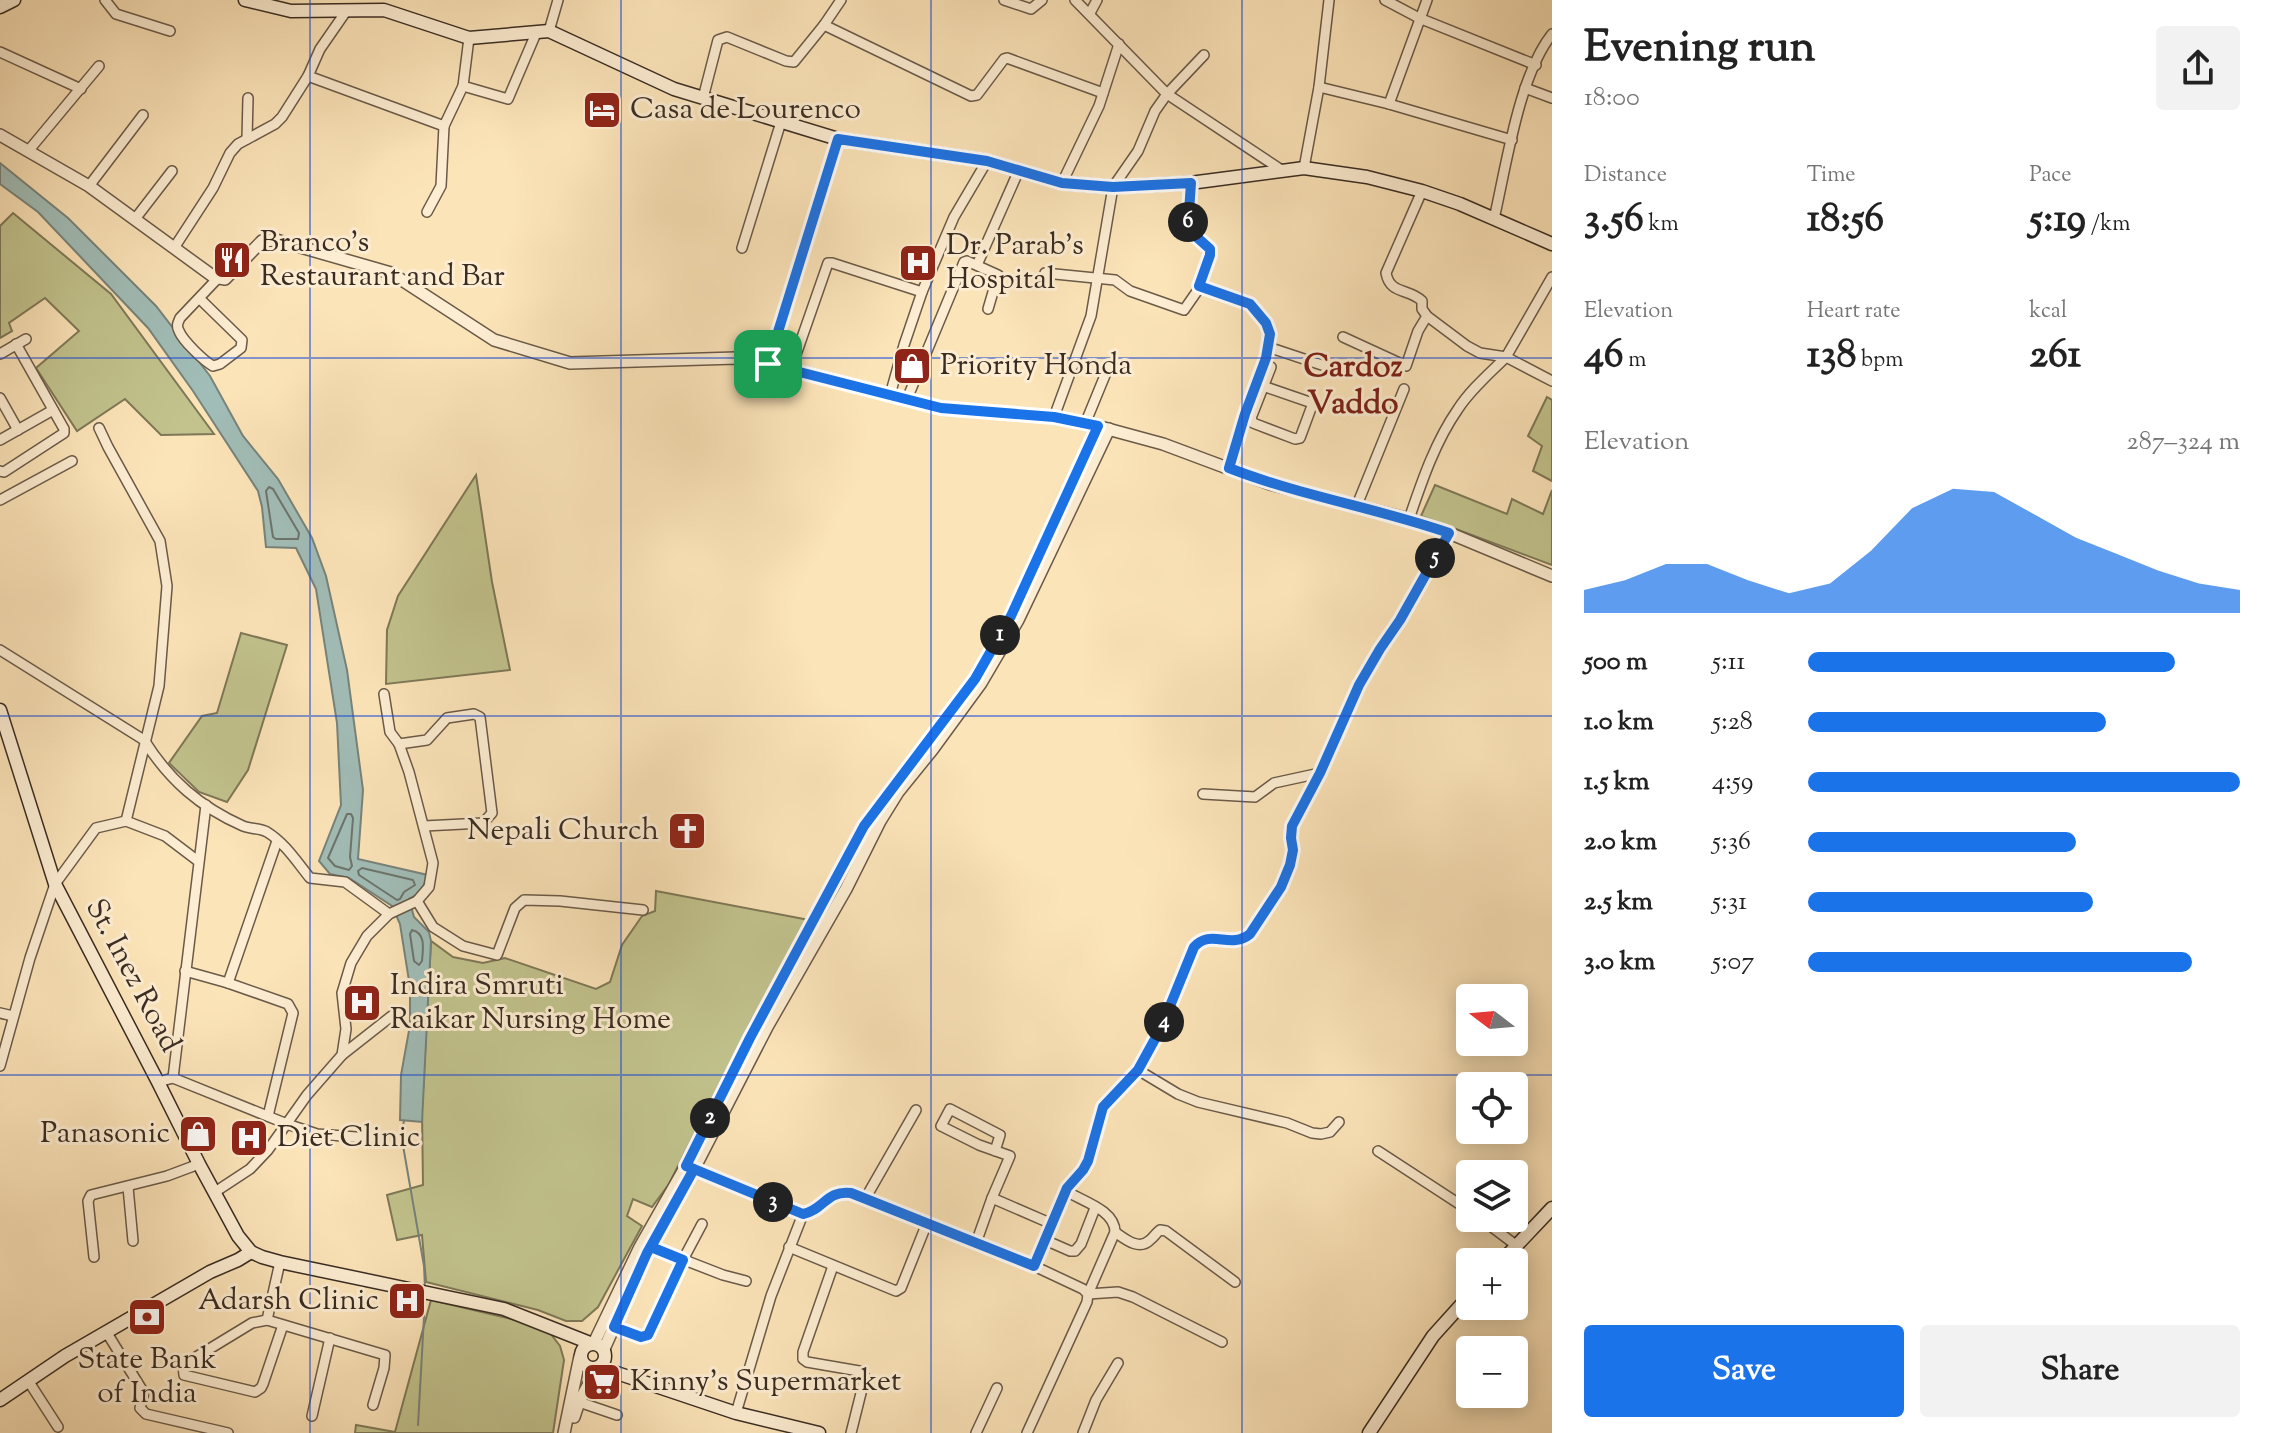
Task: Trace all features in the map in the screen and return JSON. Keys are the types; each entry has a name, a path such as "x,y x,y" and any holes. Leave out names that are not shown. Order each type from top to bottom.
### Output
{"main road":[{"path":"0,7 14,0"},
{"path":"245,0 291,11 384,10 469,38 543,31 674,89 838,139 987,161 1062,183 1113,187 1191,183 1304,168 1367,177 1422,191 1552,244"},
{"name":"St. Inez Road","path":"1,713 55,884 199,1164 238,1236 251,1252"},
{"path":"1517,1246 1552,1208"},
{"path":"0,1400 65,1356 210,1272 251,1252 280,1262 504,1309 555,1328 620,1373 736,1413 819,1433"},
{"path":"1369,1433 1433,1336 1456,1311"}],"street":[{"path":"105,0 116,14 170,31"},
{"path":"463,86 511,98 558,0"},
{"path":"703,98 718,40 722,37 794,62 841,0"},
{"path":"1004,0 1031,9 1042,0"},
{"path":"1075,0 1167,94 1283,171"},
{"path":"1090,13 1097,0"},
{"path":"1304,168 1319,87 1329,0"},
{"path":"1385,0 1419,18 1536,65"},
{"path":"1389,104 1427,0"},
{"path":"174,248 213,188 230,153 238,144 275,124 289,107 320,49 347,10"},
{"path":"824,25 971,96 977,95 1007,58 1103,93"},
{"path":"1494,219 1525,88 1552,34"},
{"path":"427,212 441,186 444,126 463,86 469,38"},
{"path":"1062,183 1103,93 1119,44"},
{"path":"0,52 81,89"},
{"path":"1054,417 1091,316 1113,187 1138,151 1155,111 1204,55"},
{"path":"29,150 99,66"},
{"path":"308,76 444,126"},
{"path":"1319,87 1512,140"},
{"path":"1525,88 1552,98"},
{"path":"247,139 248,98"},
{"path":"89,186 143,115"},
{"path":"742,248 781,122"},
{"path":"0,135 89,186 218,278 225,279 262,241 276,240 391,273 494,340 570,363 736,358 941,408 1054,417 1163,444 1270,484 1409,519 1552,576"},
{"path":"768,364 838,139"},
{"path":"890,395 922,292 954,217 987,161"},
{"path":"977,265 1019,170"},
{"path":"135,219 172,171"},
{"path":"1045,273 1115,280 1130,291 1184,310 1200,287 1198,283 1210,255 1210,249 1188,226 1191,183"},
{"path":"1422,191 1386,273 1390,286 1417,297 1422,301 1422,309 1427,316 1480,353 1506,357 1552,381"},
{"path":"907,399 961,266 967,261 998,275 988,309"},
{"path":"791,369 828,263 922,292"},
{"path":"1409,519 1426,470 1458,409 1506,357 1552,277"},
{"path":"200,299 242,340 241,348 213,366 179,332 177,325 218,278"},
{"path":"1200,287 1250,304 1266,323 1270,334 1268,347 1251,418 1253,423 1295,439 1300,438 1315,404 1260,385"},
{"path":"1343,337 1406,366 1418,331 1427,316"},
{"path":"0,354 21,342 64,433 4,472 0,471"},
{"path":"1268,347 1328,367"},
{"path":"1229,468 1245,414 1271,367"},
{"path":"1085,424 1108,368"},
{"path":"1357,505 1404,389"},
{"path":"0,398 18,430"},
{"path":"0,440 53,410"},
{"path":"99,428 160,541 167,586 159,686 126,821"},
{"path":"571,1433 594,1354 614,1327 690,1168 846,889 880,821 898,792 981,683 1018,620 1103,428"},
{"path":"0,500 72,461"},
{"path":"1034,1266 1066,1191 1088,1161 1103,1107 1138,1070 1161,1028 1194,947 1200,940 1208,938 1243,939 1250,934 1281,887 1293,850 1292,826 1320,773 1359,685 1449,533"},
{"path":"0,650 144,740 182,789 245,827 265,831 286,848 310,878 345,882 389,914"},
{"path":"342,1055 346,1029 342,993 351,963 367,936 389,914 417,901 429,887 433,863 409,772 399,744 390,732 384,694"},
{"path":"399,744 427,740 447,718 474,714 480,717 492,813 483,823 424,826"},
{"path":"1203,794 1255,797 1274,783 1320,773"},
{"path":"173,1078 206,805"},
{"path":"0,1065 55,884 96,828 126,821 165,836 198,861"},
{"path":"228,983 277,841"},
{"path":"417,901 433,927 463,946 497,955 515,908 524,900 643,910"},
{"path":"185,971 288,1004 293,1013 268,1116"},
{"path":"215,1192 250,1169 342,1055 398,1011"},
{"path":"0,1013 13,1016"},
{"path":"1138,1070 1198,1102 1287,1123 1312,1133 1330,1132 1339,1122"},
{"path":"158,1082 173,1078 317,1134 382,1139"},
{"path":"976,1243 1010,1156 995,1151 956,1135 941,1126 950,1109 1000,1135 995,1151"},
{"path":"865,1199 916,1110"},
{"path":"1378,1151 1456,1202"},
{"path":"94,1257 91,1195 167,1176 199,1164"},
{"path":"690,1168 803,1214 809,1214 832,1194 841,1192 865,1199 1034,1266 1088,1294 1118,1292 1133,1297 1222,1342"},
{"path":"564,1433 640,1247 690,1168"},
{"path":"128,1187 133,1241"},
{"path":"1027,1433 1087,1302 1115,1232 1115,1223 1110,1216 1066,1191"},
{"path":"992,1198 1052,1224"},
{"path":"1045,1240 1075,1251 1081,1244 1095,1208"},
{"path":"736,1413 771,1296 803,1214"},
{"path":"789,1247 896,1291 901,1288 927,1223"},
{"path":"614,1327 641,1337 648,1335 702,1224"},
{"path":"1115,1232 1129,1242 1140,1245 1149,1242 1160,1230 1166,1231 1235,1282"},
{"path":"1498,1232 1517,1246"},
{"path":"651,1247 746,1281"},
{"path":"267,1320 280,1262"},
{"path":"833,1266 803,1359 859,1371 865,1377 851,1433"},
{"path":"283,1325 259,1390 255,1392 184,1375 183,1365 252,1323 267,1320 385,1355 373,1405"},
{"path":"107,1333 144,1393 140,1408 146,1414 228,1433"},
{"path":"312,1416 330,1338"},
{"path":"1083,1433 1096,1400 1118,1363"},
{"path":"29,1382 58,1427"},
{"path":"976,1433 997,1388"},
{"path":"579,1402 617,1415"}],"green space":[{"path":"13,213 111,294 214,434 161,435 125,399 77,431 36,368 79,331 45,298 9,323 12,331 0,338 0,226"},
{"path":"1547,397 1552,400 1552,481 1533,471 1542,446 1528,436"},
{"path":"476,475 492,582 510,670 386,684 387,630 398,596"},
{"path":"1435,485 1507,514 1512,499 1543,514 1552,490 1552,565 1421,516"},
{"path":"241,633 287,645 248,770 227,802 199,792 169,763 202,716 217,713"},
{"path":"656,891 809,920 751,1021 669,1184 652,1207 633,1199 627,1216 642,1226 598,1307 582,1321 566,1321 538,1310 426,1282 422,1235 397,1240 387,1195 423,1185 422,1111 431,941 453,957 483,963 505,958 596,989 610,982 622,945 642,916 655,911"},
{"path":"431,1300 520,1321 550,1333 560,1346 564,1360 553,1433 355,1433 356,1425 395,1432"}],"water":[{"path":"0,163 68,218 156,306 210,376 243,436 278,479 312,538 326,576 347,670 363,790 358,859 428,875 421,892 409,899 414,917 429,932 431,941 422,1122 400,1120 401,1075 410,1025 410,987 400,924 392,906 349,878 330,874 319,861 341,805 337,723 316,589 296,548 266,547 258,491 148,328 38,212 0,184"}],"waterway":[{"path":"404,1121 401,1134 425,1288"},
{"path":"418,1425 425,1299"}],"place":[{"name":"Casa de Lourenco","path":"602,110"},
{"name":"Branco's Restaurant and Bar","path":"232,260"},
{"name":"Dr. Parab's Hospital","path":"918,263"},
{"name":"Priority Honda","path":"912,366"},
{"name":"Nepali Church","path":"687,831"},
{"name":"Indira Smruti Raikar Nursing Home","path":"362,1003"},
{"name":"Panasonic","path":"198,1134"},
{"name":"Diet Clinic","path":"249,1138"},
{"name":"Adarsh Clinic","path":"407,1301"},
{"name":"State Bank of India","path":"147,1317"},
{"name":"Kinny's Supermarket","path":"602,1382"}],"district":[{"name":"Cardoz Vaddo","path":"1353,386"}],"route":[{"path":"768,364 838,139 987,161 1062,183 1113,187 1191,183 1188,226 1210,249 1199,286 1250,304 1266,323 1270,334 1266,358 1229,468 1270,484 1409,519 1449,533 1359,685 1320,773 1299,810 1292,826 1290,865 1281,887 1250,934 1243,939 1208,938 1200,940 1194,947 1161,1028 1138,1070 1103,1107 1088,1161 1067,1188 1034,1266 851,1193 832,1194 809,1214 803,1214 694,1169 647,1253 614,1327 641,1337 648,1335 683,1260 651,1247 694,1169 686,1166 750,1038 864,826 975,679 1011,616 1098,426 1054,417 941,408 768,364"}]}
